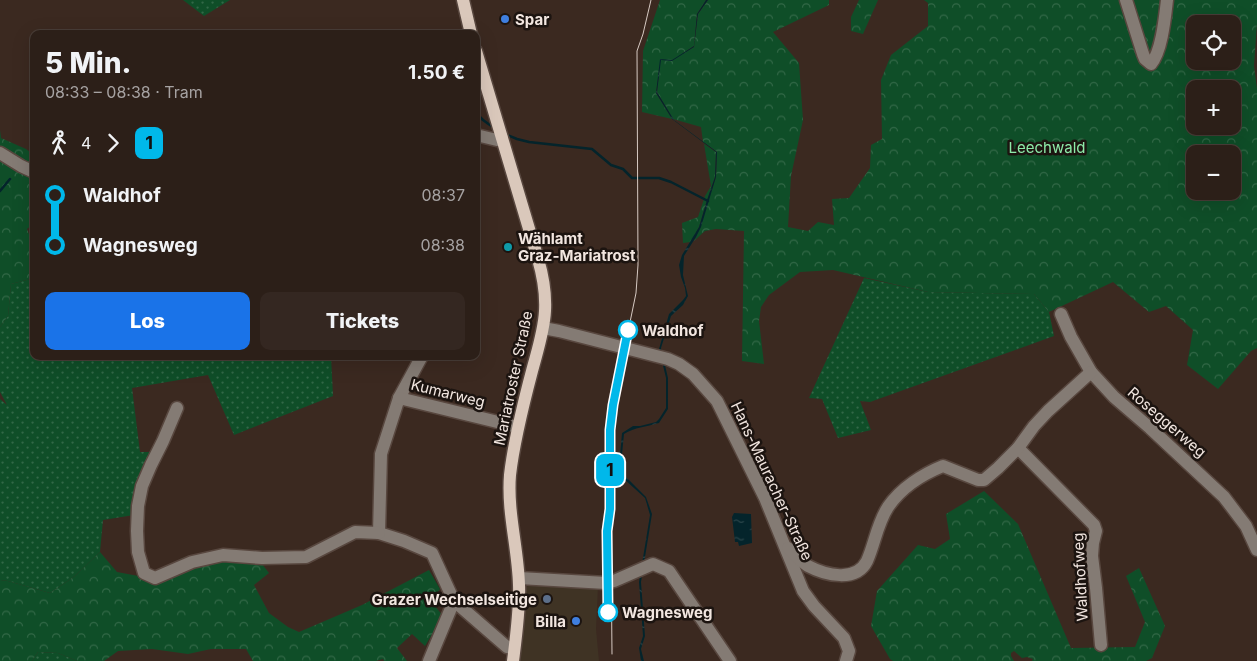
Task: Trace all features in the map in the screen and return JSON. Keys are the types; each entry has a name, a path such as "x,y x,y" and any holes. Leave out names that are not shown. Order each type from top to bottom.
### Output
{"main road":[{"path":"463,0 470,30"},
{"name":"Mariatroster Straße","path":"480,64 541,270 545,300 543,328 522,408 512,460 510,509 519,595 514,655"}],"street":[{"path":"1126,0 1142,54 1151,64 1154,61 1160,41 1167,0"},
{"path":"480,135 497,140 500,132"},
{"path":"0,152 30,170"},
{"name":"Roseggerweg","path":"1061,314 1071,337 1091,372 1114,397 1188,462 1224,497 1246,526 1257,550"},
{"name":"Hans-Mauracher-Straße","path":"543,328 679,364 692,374 717,401 765,498 804,591 814,606 844,638 849,651 846,661"},
{"path":"379,533 381,454 399,398 420,360"},
{"path":"784,545 807,565 824,573 842,575 856,573 866,562 879,524 889,506 903,490 943,466 978,480 984,480 1018,448 1048,411 1091,372"},
{"name":"Kumarweg","path":"399,398 518,427"},
{"path":"177,408 142,486 138,506 137,531 138,552 144,573 155,578 192,562 223,555 262,558 306,557 356,532 379,533 432,552 454,601 514,655"},
{"name":"Waldhofweg","path":"1018,448 1094,525 1096,531 1092,556 1101,645"},
{"path":"518,578 606,583 653,564 657,565 669,571 730,661"},
{"path":"429,661 454,601"}],"shaded area":[{"path":"527,581 598,587 596,629 599,661 520,661"}],"green space":[{"path":"183,0 230,0 204,16"},
{"name":"Leechwald","path":"660,0 706,0 697,14 694,46 683,53 694,47 698,14 708,0 829,0 829,5 773,32 799,63 803,120 791,176 788,227 808,231 818,222 834,225 832,199 849,198 870,168 871,145 882,139 881,80 891,55 928,26 928,3 924,0 1257,0 1254,66 1257,89 1257,348 1251,351 1218,389 1187,365 1193,330 1166,306 1149,312 1113,282 1049,312 1034,294 928,292 833,270 800,272 769,295 761,307 759,321 764,364 742,361 744,231 716,229 705,231 694,241 716,177 717,152 703,142 701,127 673,119 657,92 660,64 656,93 672,119 642,112 643,51"},
{"path":"859,0 878,0 863,34 851,31 851,17"},
{"path":"0,130 1,138 30,152 30,226 27,229 30,237 30,279 11,284 8,316 0,327"},
{"path":"704,144 716,152 715,177 699,227 691,242 683,243 682,223 698,217 705,196 711,186"},
{"path":"864,278 928,292 1034,294 1049,312 1054,336 870,402 860,401 871,430 838,438 822,399 809,398"},
{"path":"30,279 30,360 331,360 333,396 234,435 208,375 132,388 140,452 154,452 134,515 103,520 100,552 75,576 50,593 0,580 0,399 7,405 0,392 0,327 8,316 11,284"},
{"path":"984,491 1018,524 1071,648 1135,647 1145,622 1126,576 1139,568 1165,626 1152,658 1146,661 1032,661 1033,659 1027,657 1022,658 1014,651 1011,653 1011,656 1014,661 893,661 890,659 871,626 877,591 918,545 935,549 950,539 946,514"},
{"path":"100,552 117,572 149,578 182,558 207,555 262,564 269,573 254,585 269,613 288,627 299,632 362,605 429,570 440,589 431,601 443,616 425,646 412,634 397,648 407,661 384,661 383,659 376,661 253,661 246,649 211,649 188,654 152,649 118,651 104,661 77,661 58,653 38,652 32,661 0,661 0,580 50,593 75,576"},
{"path":"38,652 58,653 77,661 32,661"}],"water":[{"path":"706,0 708,0 698,14 694,47 672,61 661,60 657,92 674,120 717,152 716,177 701,227 684,256 683,275 688,296 683,305 671,316 661,348 668,378 668,409 659,423 636,428 624,434 621,465 626,477 646,497 652,514 641,582 645,636 641,649 644,661 641,661 639,648 643,636 639,582 650,515 645,498 624,479 619,466 622,433 633,426 656,422 666,408 666,378 659,349 669,314 686,296 679,265 682,255 699,227 715,177 716,152 672,119 656,93 660,59 672,60 694,46 697,14"},
{"path":"734,513 751,514 752,543 739,546 738,542 735,542 732,517"}],"waterway":[{"path":"480,117 494,128"},
{"path":"505,134 529,142 592,149 611,165 623,169 632,178 659,178 708,201"},
{"path":"0,191 10,179"}],"tram line":[{"path":"612,654 610,438 613,405 636,293 638,265 637,51 651,0"},
{"name":"1","path":"608,612 607,531 610,509 610,430 628,330"}],"place":[{"name":"Spar","path":"505,19"},
{"name":"Wählamt Graz-Mariatrost","path":"508,247"},
{"name":"Waldhof","path":"628,330"},
{"name":"Grazer Wechselseitige","path":"547,599"},
{"name":"Wagnesweg","path":"608,612"},
{"name":"Billa","path":"576,621"}]}
